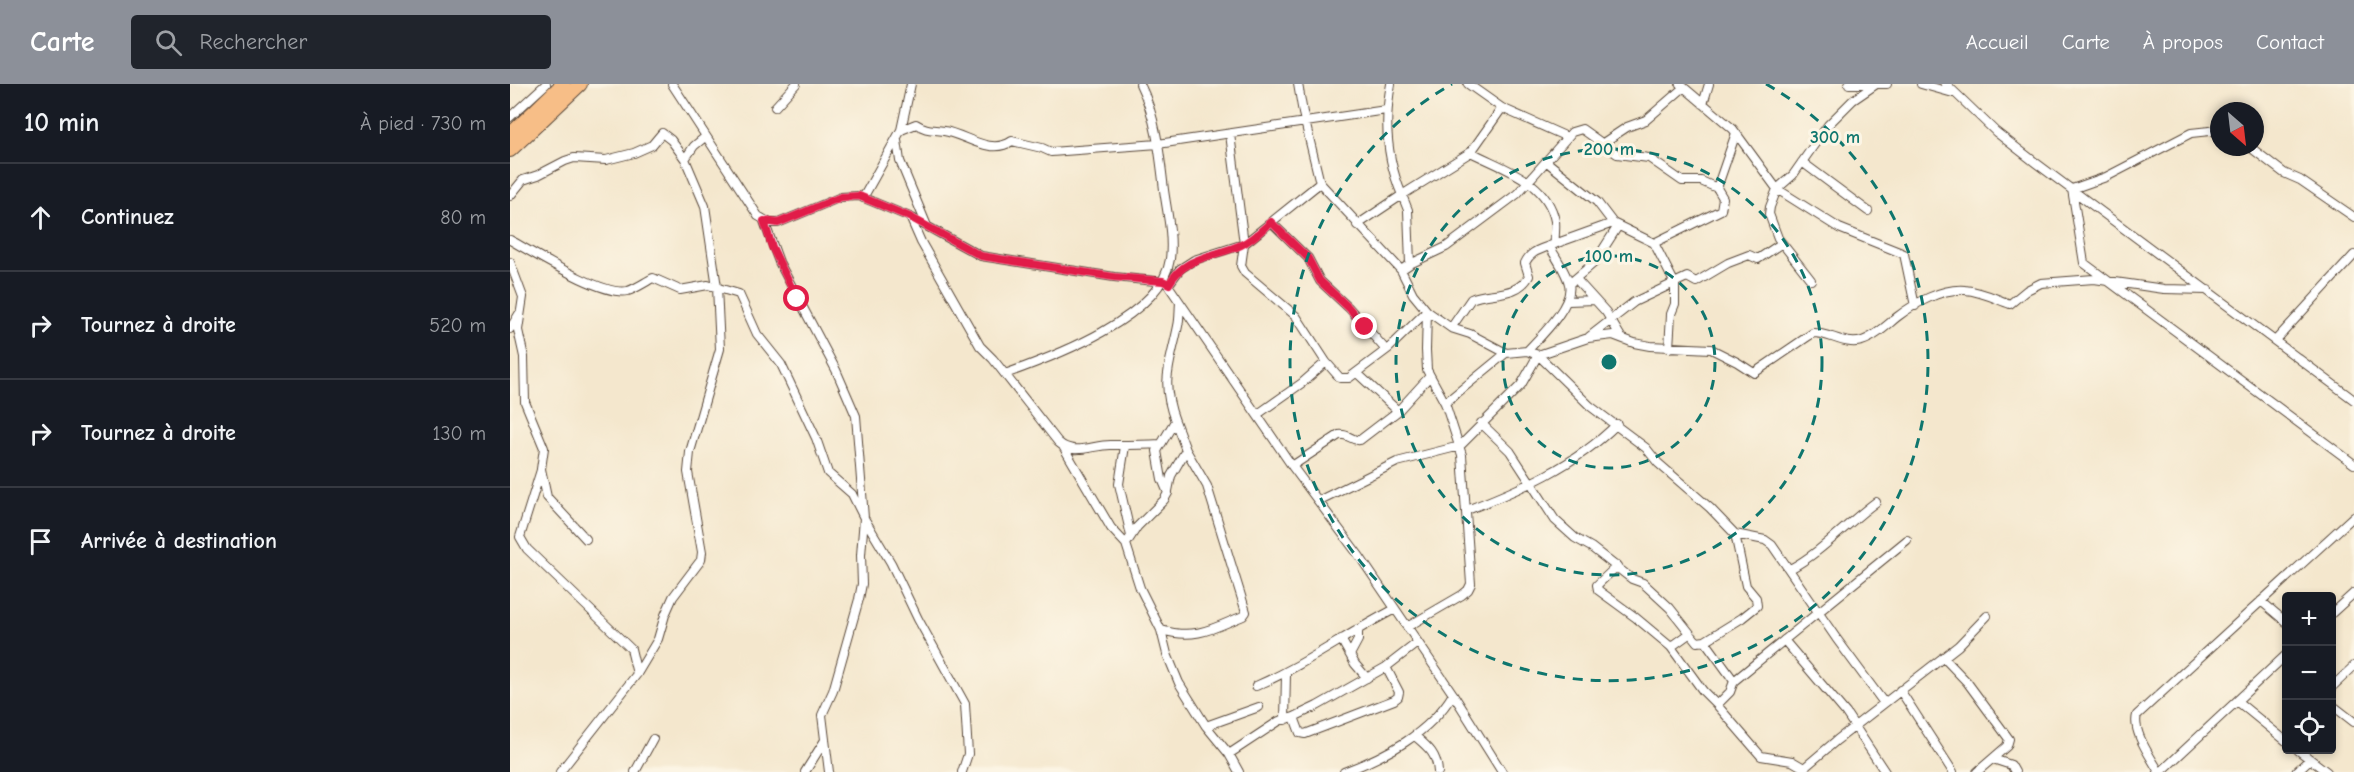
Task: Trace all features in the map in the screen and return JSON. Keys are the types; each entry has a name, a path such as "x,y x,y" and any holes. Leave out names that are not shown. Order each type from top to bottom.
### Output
{"highway":[{"path":"510,135 563,84"},
{"path":"510,150 580,84"}],"street":[{"path":"510,117 546,84"},
{"path":"672,84 758,216 764,221 779,262 805,316 836,370 856,416 864,518 861,555 862,584 850,636 833,691 822,715 829,772"},
{"path":"775,107 796,84"},
{"path":"864,198 901,130 911,84"},
{"path":"1140,84 1158,144 1170,239 1170,260 1166,282 1292,466 1355,550 1453,694 1502,772"},
{"path":"1298,84 1320,183 1401,270 1413,294 1427,311 1451,328 1470,334 1506,353 1527,351 1538,355 1590,406 1617,424 1646,448 1663,468 1710,508 1735,534 1746,586 1756,598 1757,606 1705,641 1697,642 1670,608 1643,583 1630,578 1617,566 1575,538 1555,520 1510,451 1482,423"},
{"path":"1391,84 1386,110 1390,160 1408,210 1410,264"},
{"path":"1468,84 1502,108 1567,137"},
{"path":"1703,104 1708,84"},
{"path":"1849,84 1887,84"},
{"path":"1921,84 1954,93"},
{"path":"1946,84 1996,132 2354,400"},
{"path":"1811,280 1782,243 1769,214 1778,189 1793,175 1837,115 1875,85"},
{"path":"1603,143 1627,127 1647,120 1682,86 1736,133 1778,189 1839,228 1904,254 1915,306"},
{"path":"1357,225 1471,152 1502,108"},
{"path":"901,130 916,124 926,130 946,131 991,146 1005,146 1012,141 1051,152 1158,144 1306,124 1386,110"},
{"path":"1401,270 1446,247 1506,203 1530,182 1572,132 1582,129 1617,154 1649,158 1682,181 1701,181 1717,188 1723,198 1721,210 1654,243"},
{"path":"2072,189 2106,177 2191,132 2210,131"},
{"path":"510,195 523,180 564,161 574,158 606,160 634,153 652,145 662,133 671,140 685,159 705,206 717,287 720,349 690,452 688,472 702,552 701,560 673,597 664,615 658,639 638,674 560,772"},
{"path":"1717,188 1736,133"},
{"path":"1230,134 1244,244 1241,266 1245,273 1296,316 1326,362 1340,378 1349,378 1357,373 1386,350 1427,311"},
{"path":"685,159 694,146 705,137"},
{"path":"897,138 900,161 927,226"},
{"path":"1471,152 1530,182 1545,195 1555,220 1552,245 1573,282 1595,300 1611,319 1621,336"},
{"path":"2262,156 2284,173 2300,180 2354,217"},
{"path":"1547,162 1597,202 1616,225 1654,243 1675,284 1675,304 1671,314 1669,348"},
{"path":"1802,162 1868,211"},
{"path":"1005,374 1089,340 1146,301 1180,269 1194,260 1244,244 1320,183"},
{"path":"2072,189 2084,263 2354,464"},
{"path":"764,221 778,223 841,197 864,198 910,217 981,256 1114,277 1166,282"},
{"path":"910,217 921,242 980,346 1005,374 1050,435 1064,448 1111,528 1126,544 1140,588 1161,630 1174,673 1206,726 1229,754 1239,772"},
{"path":"1271,222 1308,258 1320,281 1349,308 1386,350"},
{"path":"1451,328 1471,299 1503,294 1525,281 1528,276 1526,260 1533,253 1616,225"},
{"path":"1527,351 1550,326 1568,301 1573,282 1595,262 1616,225"},
{"path":"510,240 546,261 606,290 625,291 653,278 680,290 695,286 717,287 739,294 757,333 781,364 816,438 828,473 852,494 965,704 968,754 962,772"},
{"path":"1588,338 1634,302 1687,277 1696,282 1728,263 1749,255 1758,259 1764,257 1782,243"},
{"path":"2275,341 2354,255"},
{"path":"510,262 523,297 518,330 524,357 525,402 544,448 541,469 520,537 527,549 631,649 638,674"},
{"path":"1318,501 1397,462 1460,446 1521,385 1538,355 1588,338 1613,335 1621,336 1634,343 1669,348 1711,349 1754,373 1813,333 1847,342 1862,341 1915,306 1948,291 1965,290 2010,304 2027,290 2041,284 2094,279 2163,289 2208,290"},
{"path":"1568,301 1595,300"},
{"path":"1161,630 1177,634 1198,635 1243,616 1246,612 1207,486 1186,450 1166,391 1168,363 1179,324 1180,303"},
{"path":"1407,627 1468,590 1471,584 1466,489 1460,446 1445,403 1430,376 1426,363 1427,311"},
{"path":"510,328 520,313"},
{"path":"1445,403 1506,353"},
{"path":"1258,414 1302,383 1326,362"},
{"path":"1357,373 1398,411"},
{"path":"1292,466 1339,435 1344,434 1354,440 1360,440 1398,411 1430,376"},
{"path":"1168,492 1157,459 1160,444 1175,421"},
{"path":"1467,510 1532,483 1573,461 1617,424"},
{"path":"1064,448 1086,450 1112,445 1160,444"},
{"path":"1125,446 1118,478 1131,536"},
{"path":"1126,544 1137,527 1164,500 1171,476 1186,450"},
{"path":"541,469 547,497 586,539"},
{"path":"1790,569 1815,554 1876,502"},
{"path":"2282,658 2160,772 2140,736 2137,715 2354,516"},
{"path":"1735,534 1766,540 1772,545 1884,703"},
{"path":"1717,705 1730,692 1734,681 1907,540"},
{"path":"1617,566 1597,585 1598,590 1671,647 1703,691 1761,756 1792,761 1803,771 1854,726 1958,646 1987,616"},
{"path":"2336,609 2354,592"},
{"path":"2261,601 2282,619"},
{"path":"1256,686 1286,674 1341,639 1395,609"},
{"path":"1351,653 1358,640 1358,629"},
{"path":"1671,647 1689,634"},
{"path":"1341,639 1366,678"},
{"path":"1784,640 1846,713 1885,772"},
{"path":"1705,641 1734,681"},
{"path":"1229,754 1285,720 1386,667 1417,643"},
{"path":"1943,657 1967,682 2009,739 2007,746 1977,772"},
{"path":"2336,682 2354,666"},
{"path":"1294,717 1300,733 1305,734 1394,700 1398,697 1399,692 1386,667"},
{"path":"1285,720 1286,674"},
{"path":"1900,690 1953,772"},
{"path":"1344,772 1383,756 1415,736 1447,704 1453,694"},
{"path":"2236,701 2282,734"},
{"path":"1206,726 1259,707"},
{"path":"2336,709 2354,722"},
{"path":"1426,724 1426,745"},
{"path":"1415,736 1436,757 1438,772"},
{"path":"635,772 653,739"},
{"path":"806,772 825,739"},
{"path":"2303,754 2327,772"},
{"path":"1993,759 2011,765 2015,772"},
{"path":"2296,772 2310,759"}],"route":[{"path":"797,299 772,247 764,221 778,223 841,197 859,196 910,217 981,256 1114,277 1163,281 1169,284 1180,269 1194,260 1244,244 1271,222 1308,258 1320,281 1349,308 1365,327"}]}
